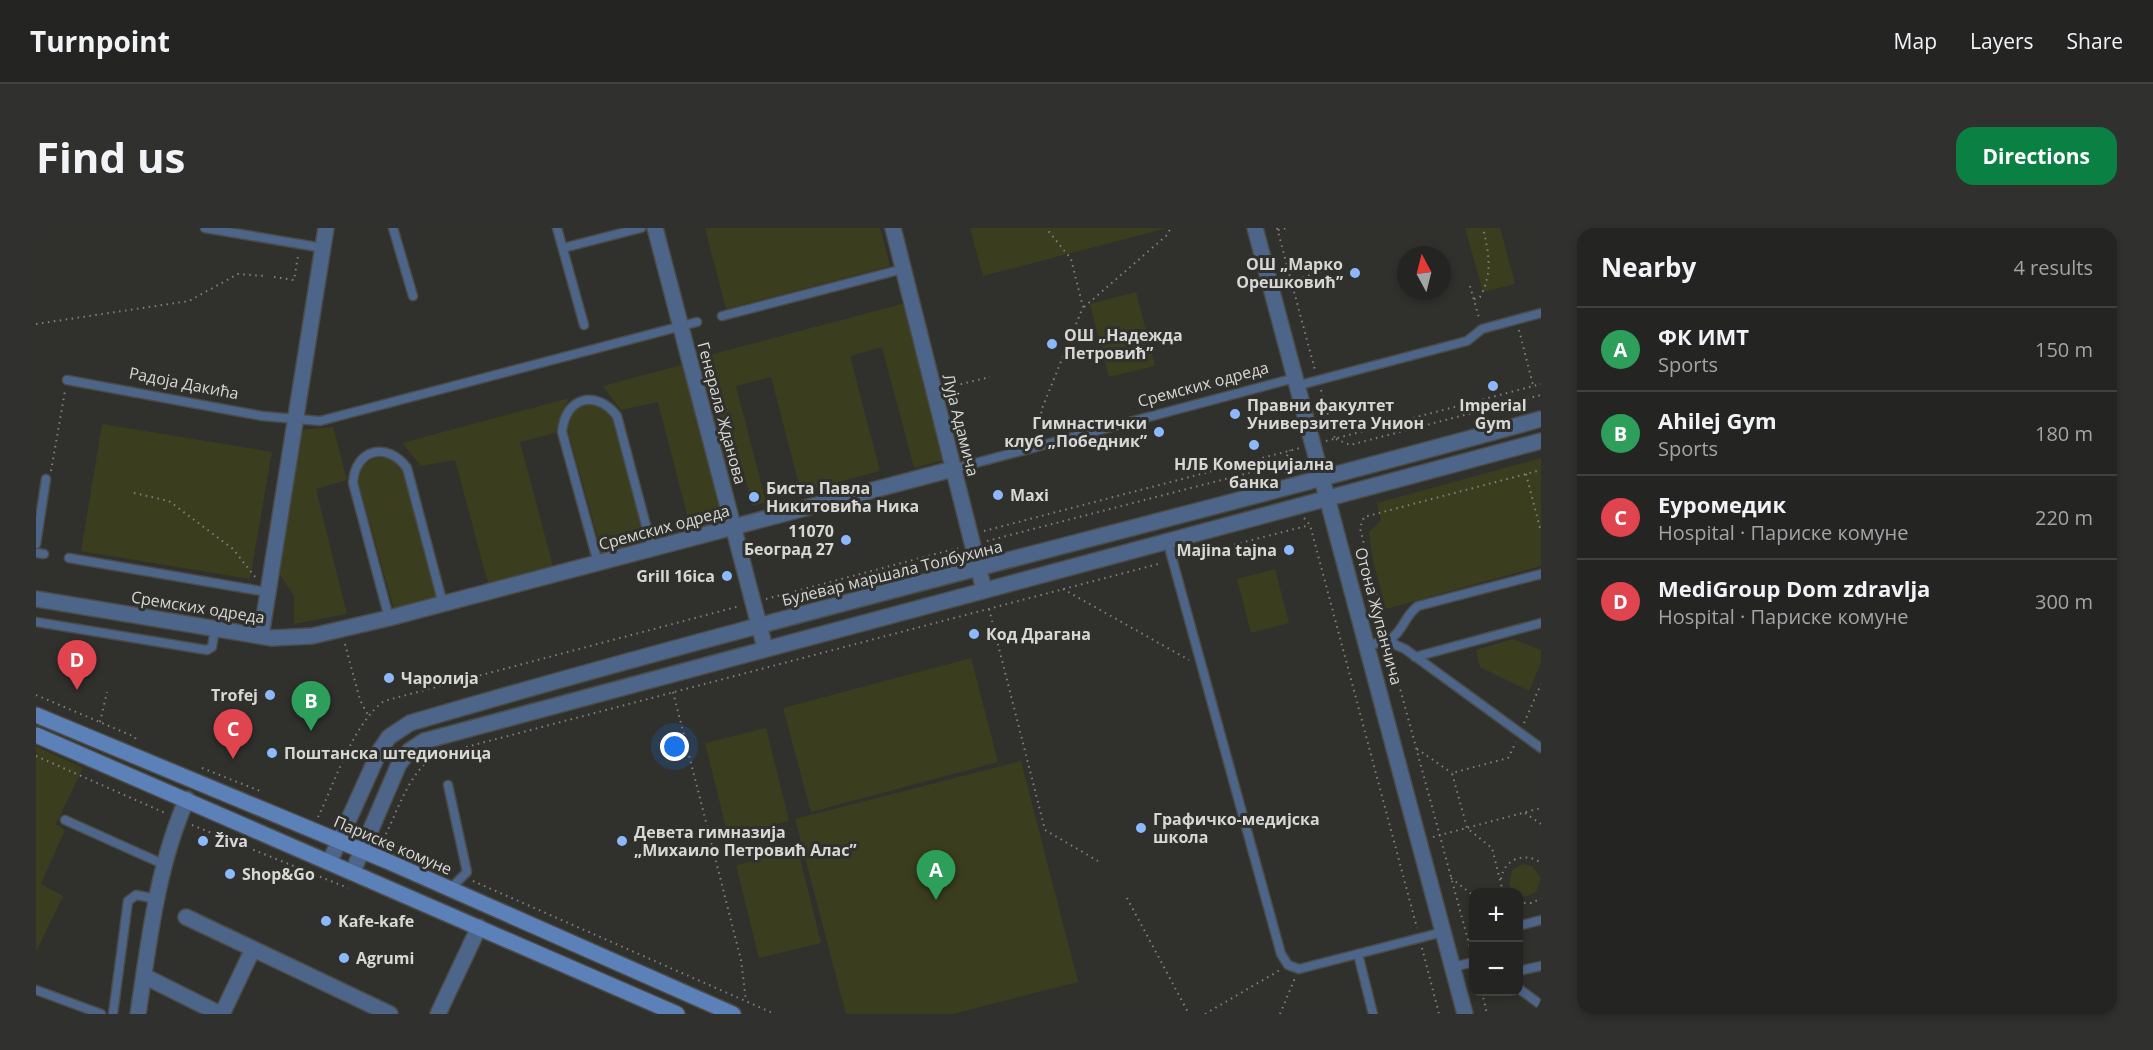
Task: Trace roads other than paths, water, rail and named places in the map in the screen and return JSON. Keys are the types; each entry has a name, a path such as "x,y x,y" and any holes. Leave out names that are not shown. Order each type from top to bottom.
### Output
{"main road":[{"name":"Париске комуне","path":"36,716 339,841 733,1014"},
{"path":"36,735 353,871 677,1014"},
{"path":"36,741 56,744"}],"street":[{"path":"261,636 326,228"},
{"name":"Генерала Жданова","path":"655,228 765,648"},
{"name":"Луја Адамича","path":"893,228 984,590"},
{"name":"Отона Жупанчича","path":"1255,228 1465,1014"},
{"name":"Булевар маршала Толбухина","path":"330,861 373,764 389,737 400,729 519,691 759,625 1323,479 1541,419"},
{"path":"353,871 399,764 409,751 424,741 1541,441"},
{"name":"Сремских одреда","path":"36,599 261,636 302,637 389,618 953,469"},
{"path":"138,1014 157,899 178,819 187,799"},
{"path":"186,917 390,1014"},
{"path":"438,1014 478,927"},
{"path":"144,976 221,1014 253,948"}],"lane":[{"path":"205,228 323,248"},
{"path":"393,228 414,296"},
{"path":"557,228 584,325"},
{"path":"562,248 641,228"},
{"path":"722,316 903,269"},
{"name":"Сремских одреда","path":"953,469 1296,382 1318,380 1467,340 1482,329 1541,313"},
{"name":"Генерала Жданова","path":"468,383 698,322"},
{"name":"Радоја Дакића","path":"67,380 295,420 326,420 468,383"},
{"path":"598,563 562,432 563,418 572,407 585,400 598,400 608,405 617,416 652,548"},
{"path":"389,618 353,483 354,470 362,459 375,452 389,452 399,456 407,468 443,604"},
{"path":"36,544 46,479"},
{"path":"1167,540 1281,954 1287,965 1299,969 1443,932"},
{"name":"Сремских одреда","path":"69,558 267,592"},
{"path":"1368,645 1388,641 1400,633 1406,616 1418,606 1541,574"},
{"path":"36,622 207,650 212,647 215,628"},
{"path":"1415,657 1541,623"},
{"path":"1388,641 1415,657 1541,748"},
{"path":"448,785 466,872 450,889"},
{"path":"65,820 165,865"},
{"path":"113,1014 128,901 136,895 157,899"},
{"path":"1523,925 1541,920"},
{"path":"1358,954 1373,1014"},
{"path":"1453,967 1469,962"},
{"path":"1523,970 1541,966"},
{"path":"36,990 101,1014"},
{"path":"1523,992 1541,1005"}],"place":[{"name":"ОШ „Марко Орешковић”","path":"1355,273"},
{"name":"ОШ „Надежда Петровић”","path":"1052,344"},
{"name":"Imperial Gym","path":"1493,386"},
{"name":"Правни факултет Универзитета Унион","path":"1235,414"},
{"name":"Гимнастички клуб „Победник”","path":"1159,432"},
{"name":"НЛБ Комерцијална банка","path":"1254,445"},
{"name":"Maxi","path":"998,495"},
{"name":"Биста Павла Никитовића Ника","path":"754,497"},
{"name":"11070 Београд 27","path":"846,540"},
{"name":"Majina tajna","path":"1289,550"},
{"name":"Grill 16ica","path":"727,576"},
{"name":"Код Драгана","path":"974,634"},
{"name":"Чаролија","path":"389,678"},
{"name":"MediGroup Dom zdravlja","path":"77,690"},
{"name":"Trofej","path":"270,695"},
{"name":"Ahilej Gym","path":"311,731"},
{"name":"Поштанска штедионица","path":"272,753"},
{"name":"Еуромедик","path":"233,759"},
{"name":"Графичко-медијска школа","path":"1141,828"},
{"name":"Živa","path":"203,841"},
{"name":"Девета гимназија „Михаило Петровић Алас”","path":"622,841"},
{"name":"Shop&Go","path":"230,874"},
{"name":"ФК ИМТ","path":"936,900"},
{"name":"Kafe-kafe","path":"326,921"},
{"name":"Agrumi","path":"344,958"}]}
